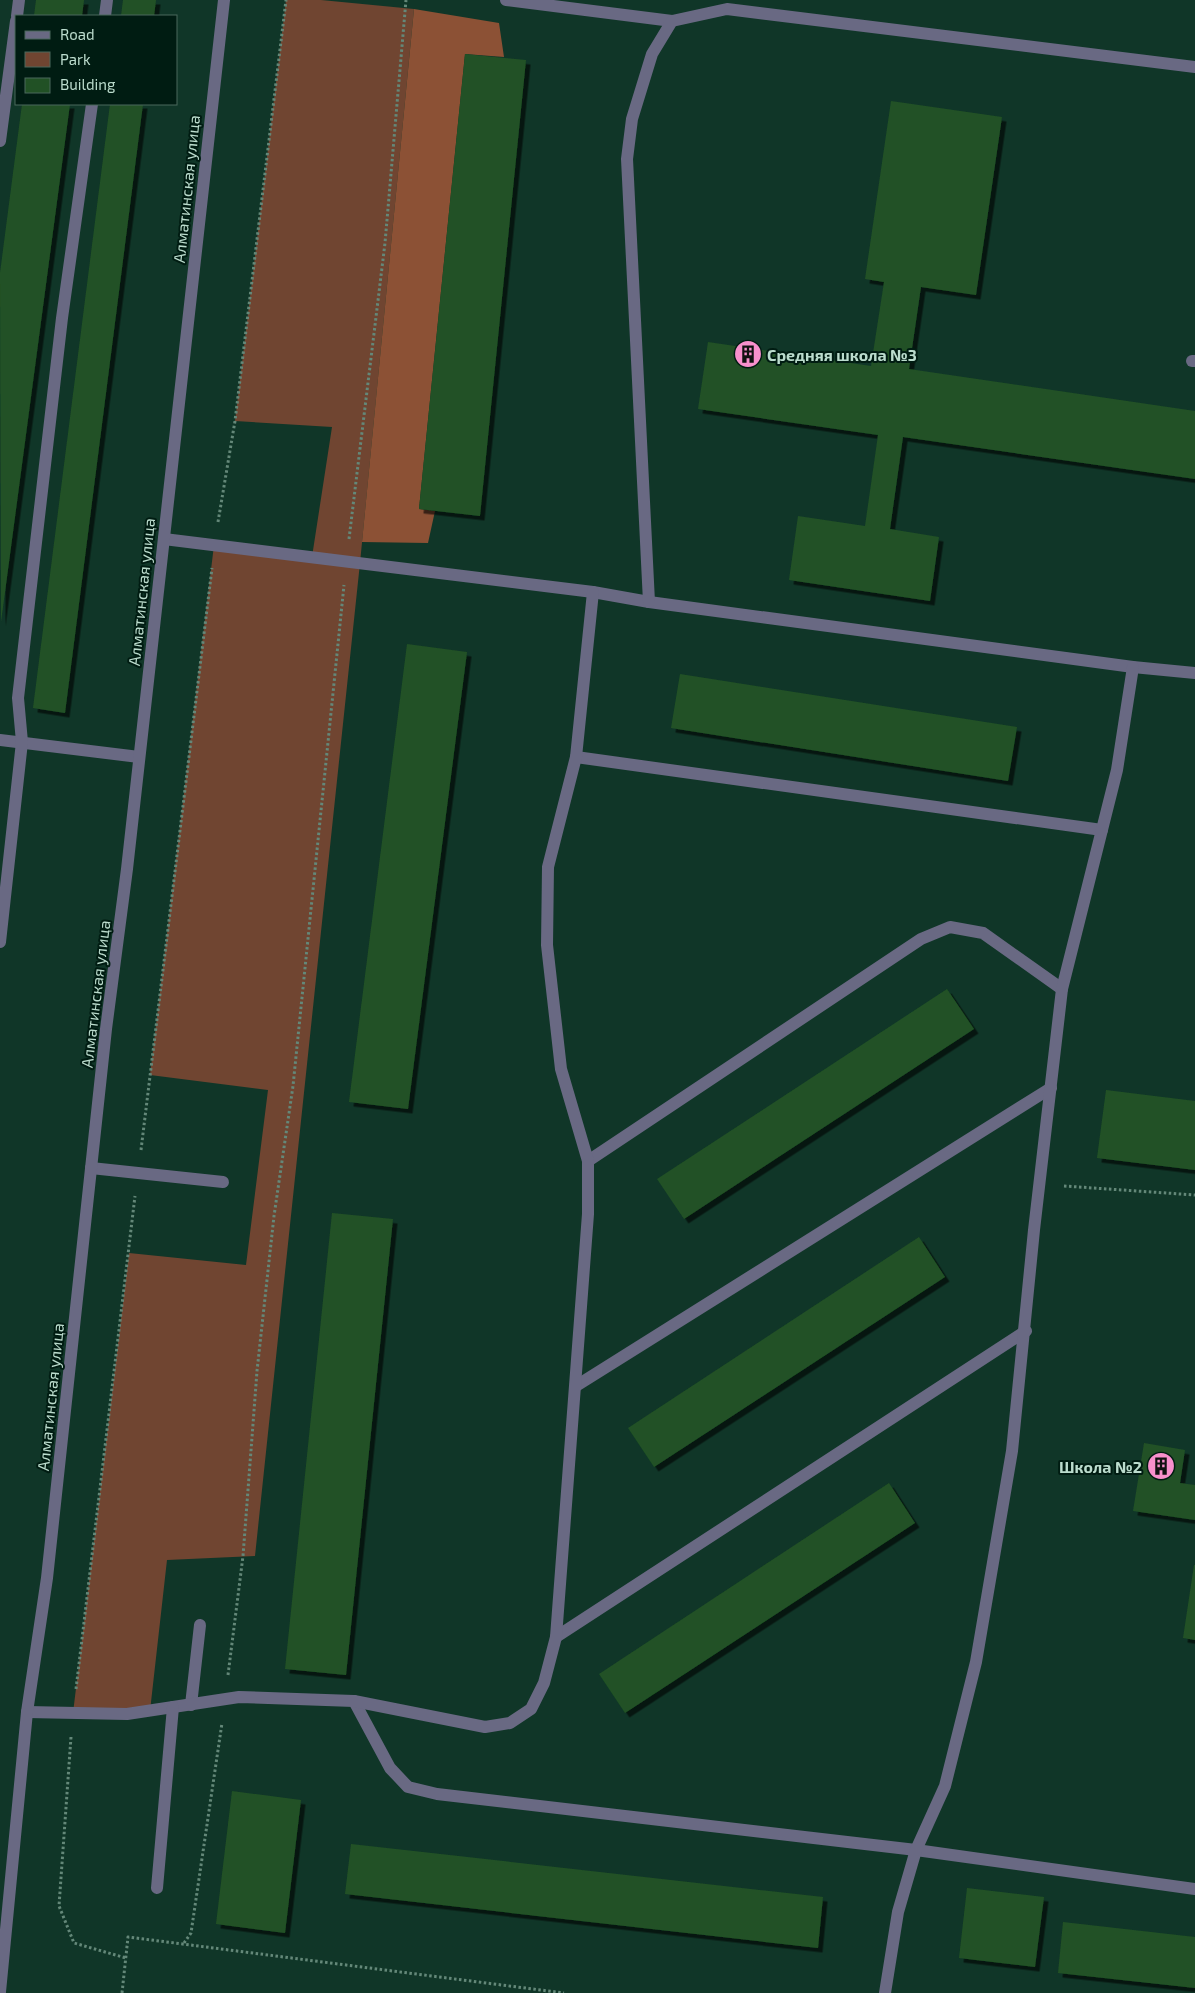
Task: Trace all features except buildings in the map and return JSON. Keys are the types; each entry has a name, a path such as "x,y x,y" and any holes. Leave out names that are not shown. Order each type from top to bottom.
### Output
{"street":[{"path":"17,15 19,0"},
{"path":"104,15 107,0"},
{"name":"Алматинская улица","path":"1,1993 27,1712 47,1578 106,1029 127,869 224,0"},
{"path":"506,0 600,6 672,21 727,9 1195,66"},
{"path":"649,602 627,159 632,119 652,54 672,21"},
{"path":"0,141 15,28"},
{"path":"0,942 22,742 18,698 62,318 92,105"},
{"path":"164,539 593,592 649,602 1134,667 1195,673"},
{"path":"27,1712 127,1714 240,1697 354,1701 486,1727 510,1723 531,1709 544,1683 556,1637 588,1214 588,1161 560,1069 547,945 548,867 576,756 593,592"},
{"path":"885,1993 898,1912 916,1850 945,1786 976,1662 1012,1451 1026,1331 1034,1230 1041,1184 1062,989 1117,770 1134,667"},
{"path":"0,740 139,757"},
{"path":"576,756 1102,830"},
{"path":"588,1161 921,939 950,927 983,933 1062,989"},
{"path":"576,1386 1051,1088"},
{"path":"91,1168 223,1182"},
{"path":"556,1637 1026,1331"},
{"path":"191,1705 200,1625"},
{"path":"354,1701 390,1768 408,1788 437,1794 916,1850 1195,1889"},
{"path":"157,1888 173,1707"}],"path":[{"path":"126,1958 74,1943 59,1906 73,1713 214,545 234,421 286,0"},
{"path":"184,1943 191,1933 226,1699 243,1556 257,1372 274,1216 293,1086 346,562 385,242 406,0"},
{"path":"1041,1184 1195,1195"},
{"path":"122,1993 128,1937 564,1993"}],"green space":[{"path":"286,0 321,0 414,9 360,563 255,1556 167,1560 150,1711 73,1713 129,1253 246,1265 268,1090 150,1075 214,545 312,557 332,427 235,421"}],"shaded area":[{"path":"414,9 499,23 504,57 465,54 419,509 435,511 428,543 362,542"}],"place":[{"name":"Средняя школа №3","path":"748,354"},
{"name":"Школа №2","path":"1161,1466"}]}
